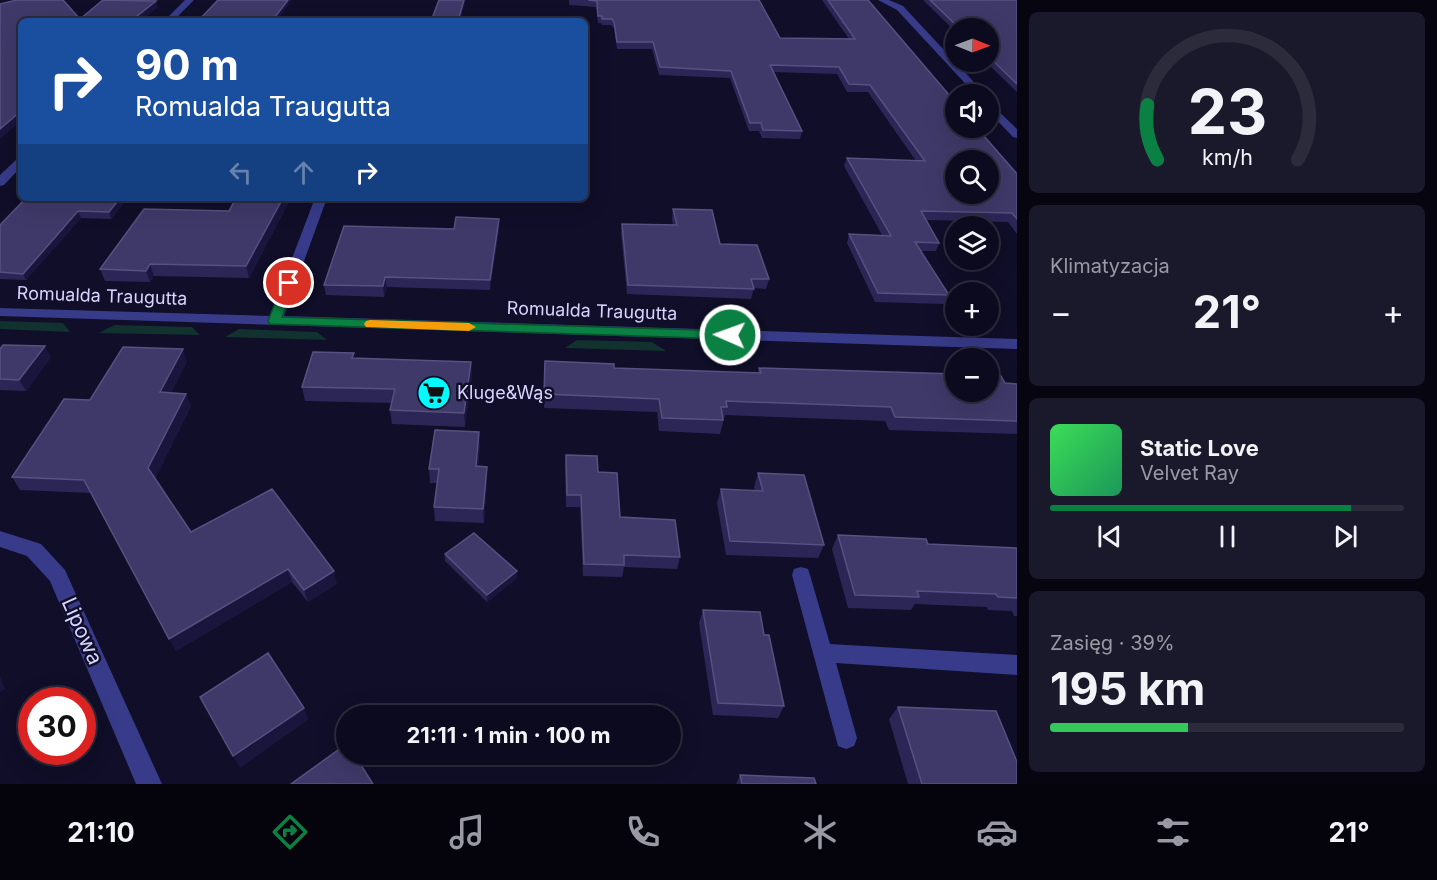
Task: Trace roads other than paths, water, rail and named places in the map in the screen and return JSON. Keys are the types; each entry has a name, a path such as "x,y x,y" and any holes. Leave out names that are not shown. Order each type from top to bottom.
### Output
{"street":[{"path":"171,18 190,0"},
{"path":"882,0 901,4 971,84"},
{"path":"999,116 1017,135"},
{"path":"0,182 18,164"},
{"path":"274,321 320,201"},
{"name":"Romualda Traugutta","path":"0,312 1017,344"},
{"name":"Lipowa","path":"0,539 34,550 58,576 150,784"}],"lane":[{"path":"801,575 846,738"},
{"path":"823,653 1017,664"}],"place":[{"name":"Kluge&Wąs","path":"434,393"}]}
